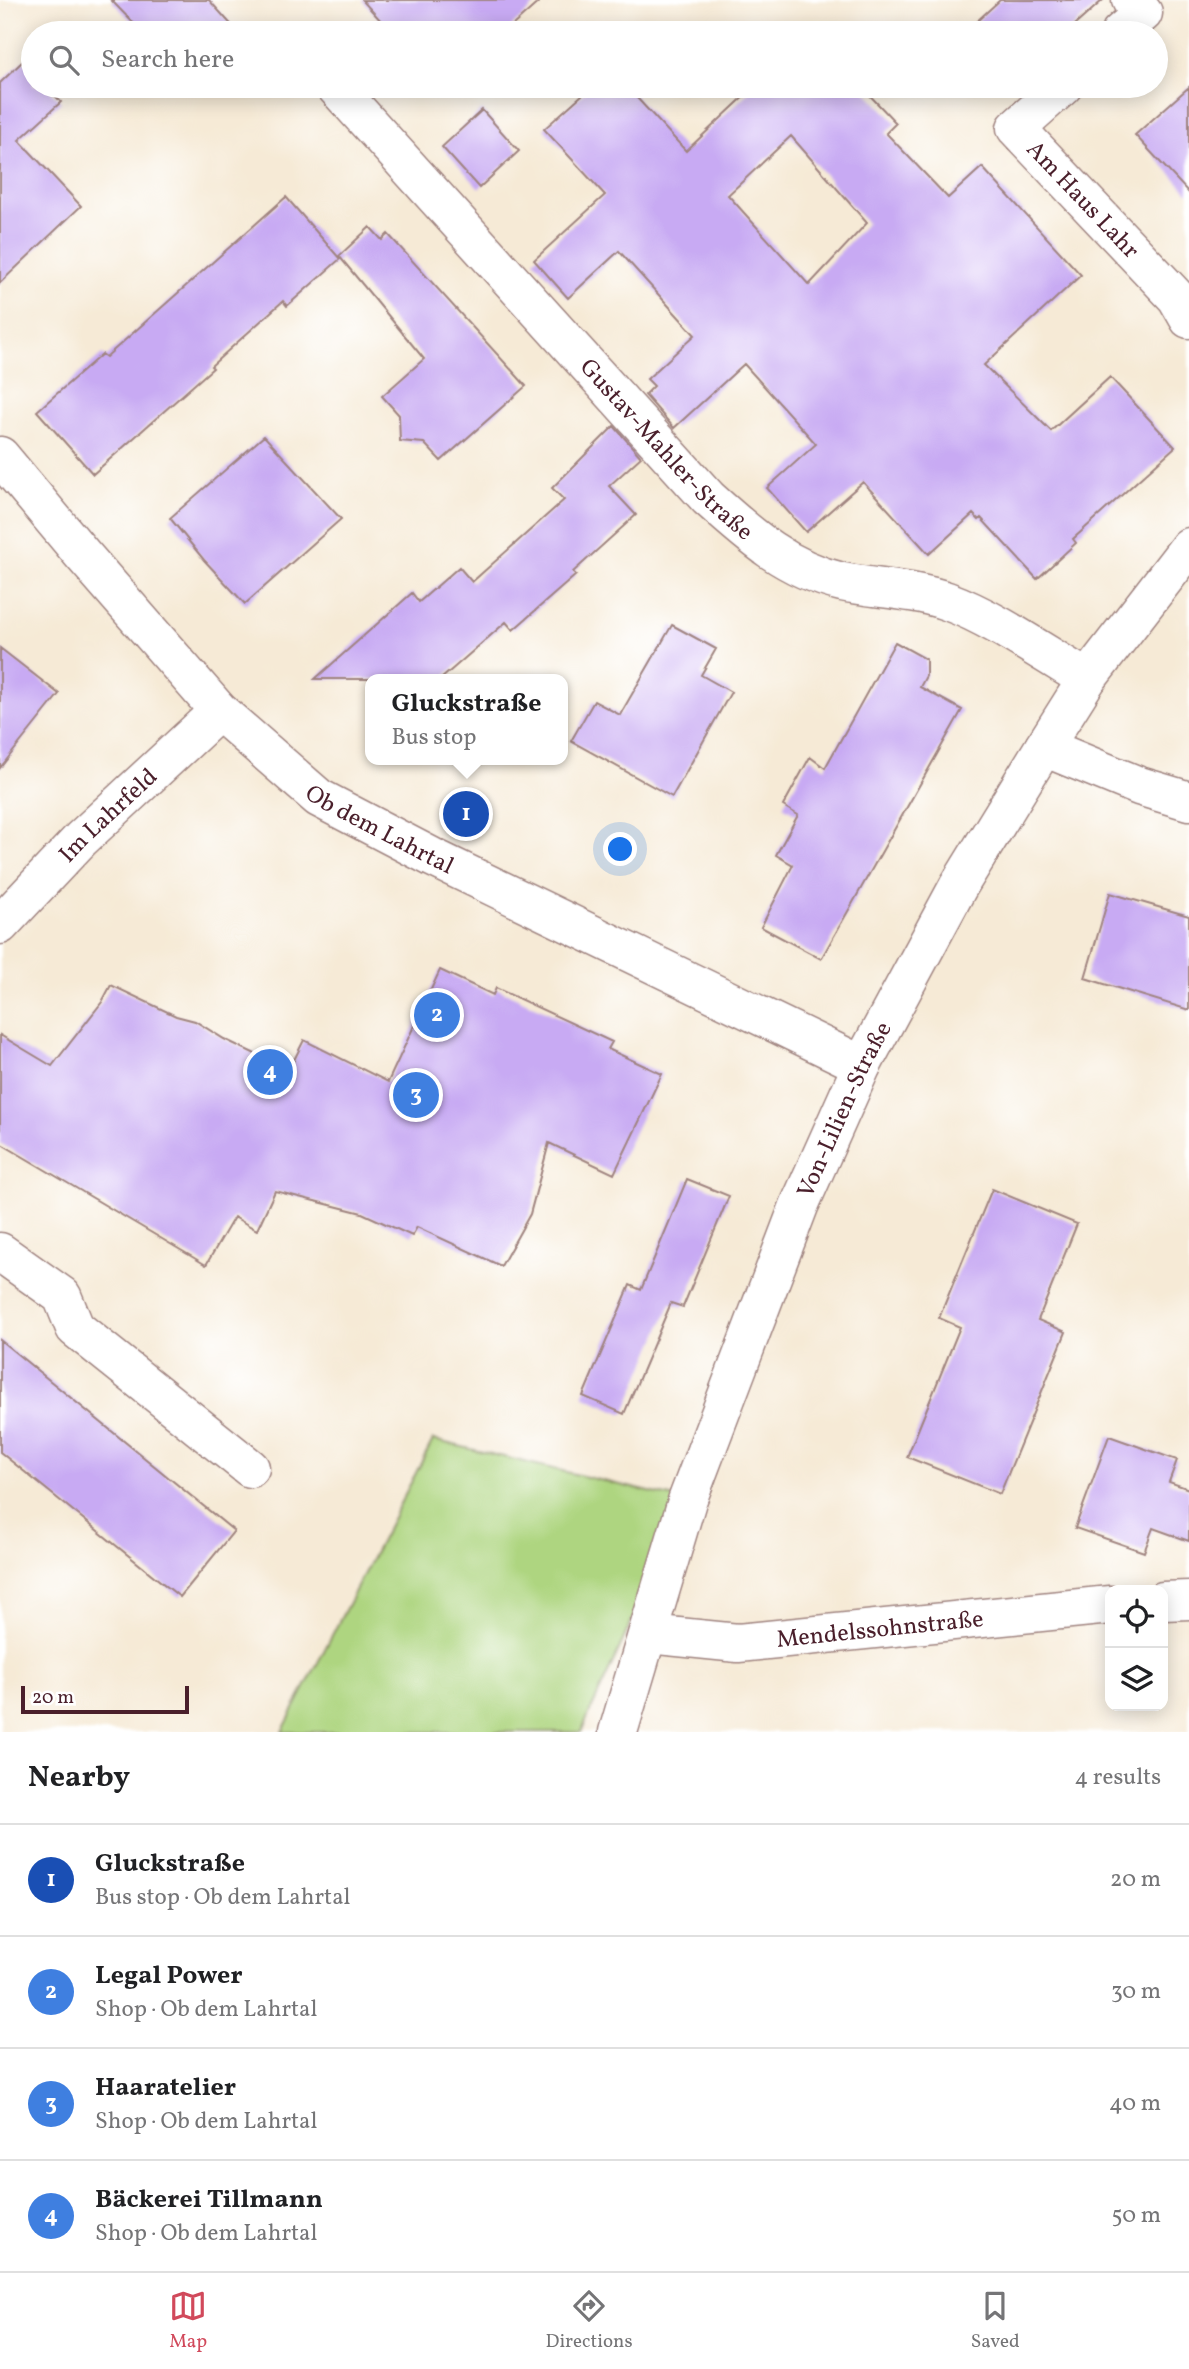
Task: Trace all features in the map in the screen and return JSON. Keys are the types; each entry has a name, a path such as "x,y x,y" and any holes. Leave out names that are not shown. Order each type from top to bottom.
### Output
{"street":[{"path":"1131,0 1143,13 1134,21"},
{"name":"Gustav-Mahler-Straße","path":"346,98 708,498 757,543 795,566 841,581 902,590 947,601 985,619 1087,679"},
{"name":"Am Haus Lahr","path":"1050,98 1016,128 1177,298 1189,319"},
{"name":"Ob dem Lahrtal","path":"0,456 219,711 319,798 432,857 862,1065"},
{"name":"Von-Lilien-Straße","path":"618,1732 687,1501 799,1206 862,1065 958,887 1044,747 1087,679 1189,547"},
{"name":"Im Lahrfeld","path":"0,925 81,839 219,711"},
{"path":"1044,747 1139,786 1189,801"},
{"path":"0,1252 62,1296 75,1328 250,1468"},
{"path":"1168,1601 1189,1600"},
{"name":"Mendelssohnstraße","path":"648,1634 738,1643 1105,1606"}],"green space":[{"path":"433,1440 687,1501 581,1732 282,1732"}],"building":[{"path":"111,0 209,0 228,21 131,21"},
{"path":"362,0 541,0 517,21 381,21"},
{"path":"1000,0 1103,0 1079,21 977,21"},
{"path":"21,63 21,98 57,98 61,102 19,140 81,206 0,283 0,83"},
{"path":"1189,87 1189,193 1135,135"},
{"path":"579,98 637,98 686,151 742,98 872,98 896,123 886,133 948,198 982,167 1081,275 984,365 1051,431 1110,377 1175,447 1073,539 1076,543 1037,579 981,518 979,520 973,514 929,554 863,482 806,532 767,488 816,444 744,364 674,428 645,395 654,386 647,379 695,335 619,251 568,298 534,260 605,195 544,129","holes":["791,136 867,223 809,285 728,195"]},
{"path":"482,110 519,151 479,188 442,147"},
{"path":"286,197 340,259 287,306 283,301 211,366 213,368 93,474 37,411 102,354 106,357"},
{"path":"370,227 382,240 388,234 526,386 441,461 424,443 400,441 399,415 382,396 424,359 339,256"},
{"path":"614,426 641,457 609,486 636,515 573,572 576,575 513,630 506,622 447,674 365,674 365,679 315,679 412,593 419,602 459,567 472,582 564,500 552,488"},
{"path":"264,436 341,519 245,604 170,518"},
{"path":"672,625 716,649 701,675 731,692 672,797 571,741 594,701 620,715"},
{"path":"895,642 926,659 926,676 920,687 962,710 821,959 761,927 793,865 776,855 798,815 783,806 810,757 825,768"},
{"path":"0,648 59,694 0,768"},
{"path":"1110,893 1189,916 1189,1010 1085,978"},
{"path":"440,970 493,995 496,988 612,1042 608,1049 662,1074 614,1174 549,1143 530,1214 501,1266 417,1227 412,1236 362,1213 275,1191 257,1230 234,1217 206,1265 0,1143 0,1035 52,1066 102,1002 111,985 176,1016 195,1021 224,1039 289,1070 304,1040 388,1082"},
{"path":"687,1179 729,1196 683,1307 671,1303 624,1414 583,1396 630,1285 641,1290"},
{"path":"992,1189 1077,1224 1038,1320 1066,1332 1000,1494 907,1457 960,1327 939,1318"},
{"path":"0,1340 234,1531 180,1597 0,1452"},
{"path":"1109,1436 1177,1460 1169,1482 1189,1489 1189,1541 1153,1528 1144,1552 1075,1528"}],"place":[{"name":"Gluckstraße","path":"466,814"},
{"name":"Legal Power","path":"437,1015"},
{"name":"Bäckerei Tillmann","path":"270,1072"},
{"name":"Haaratelier","path":"416,1095"}]}
